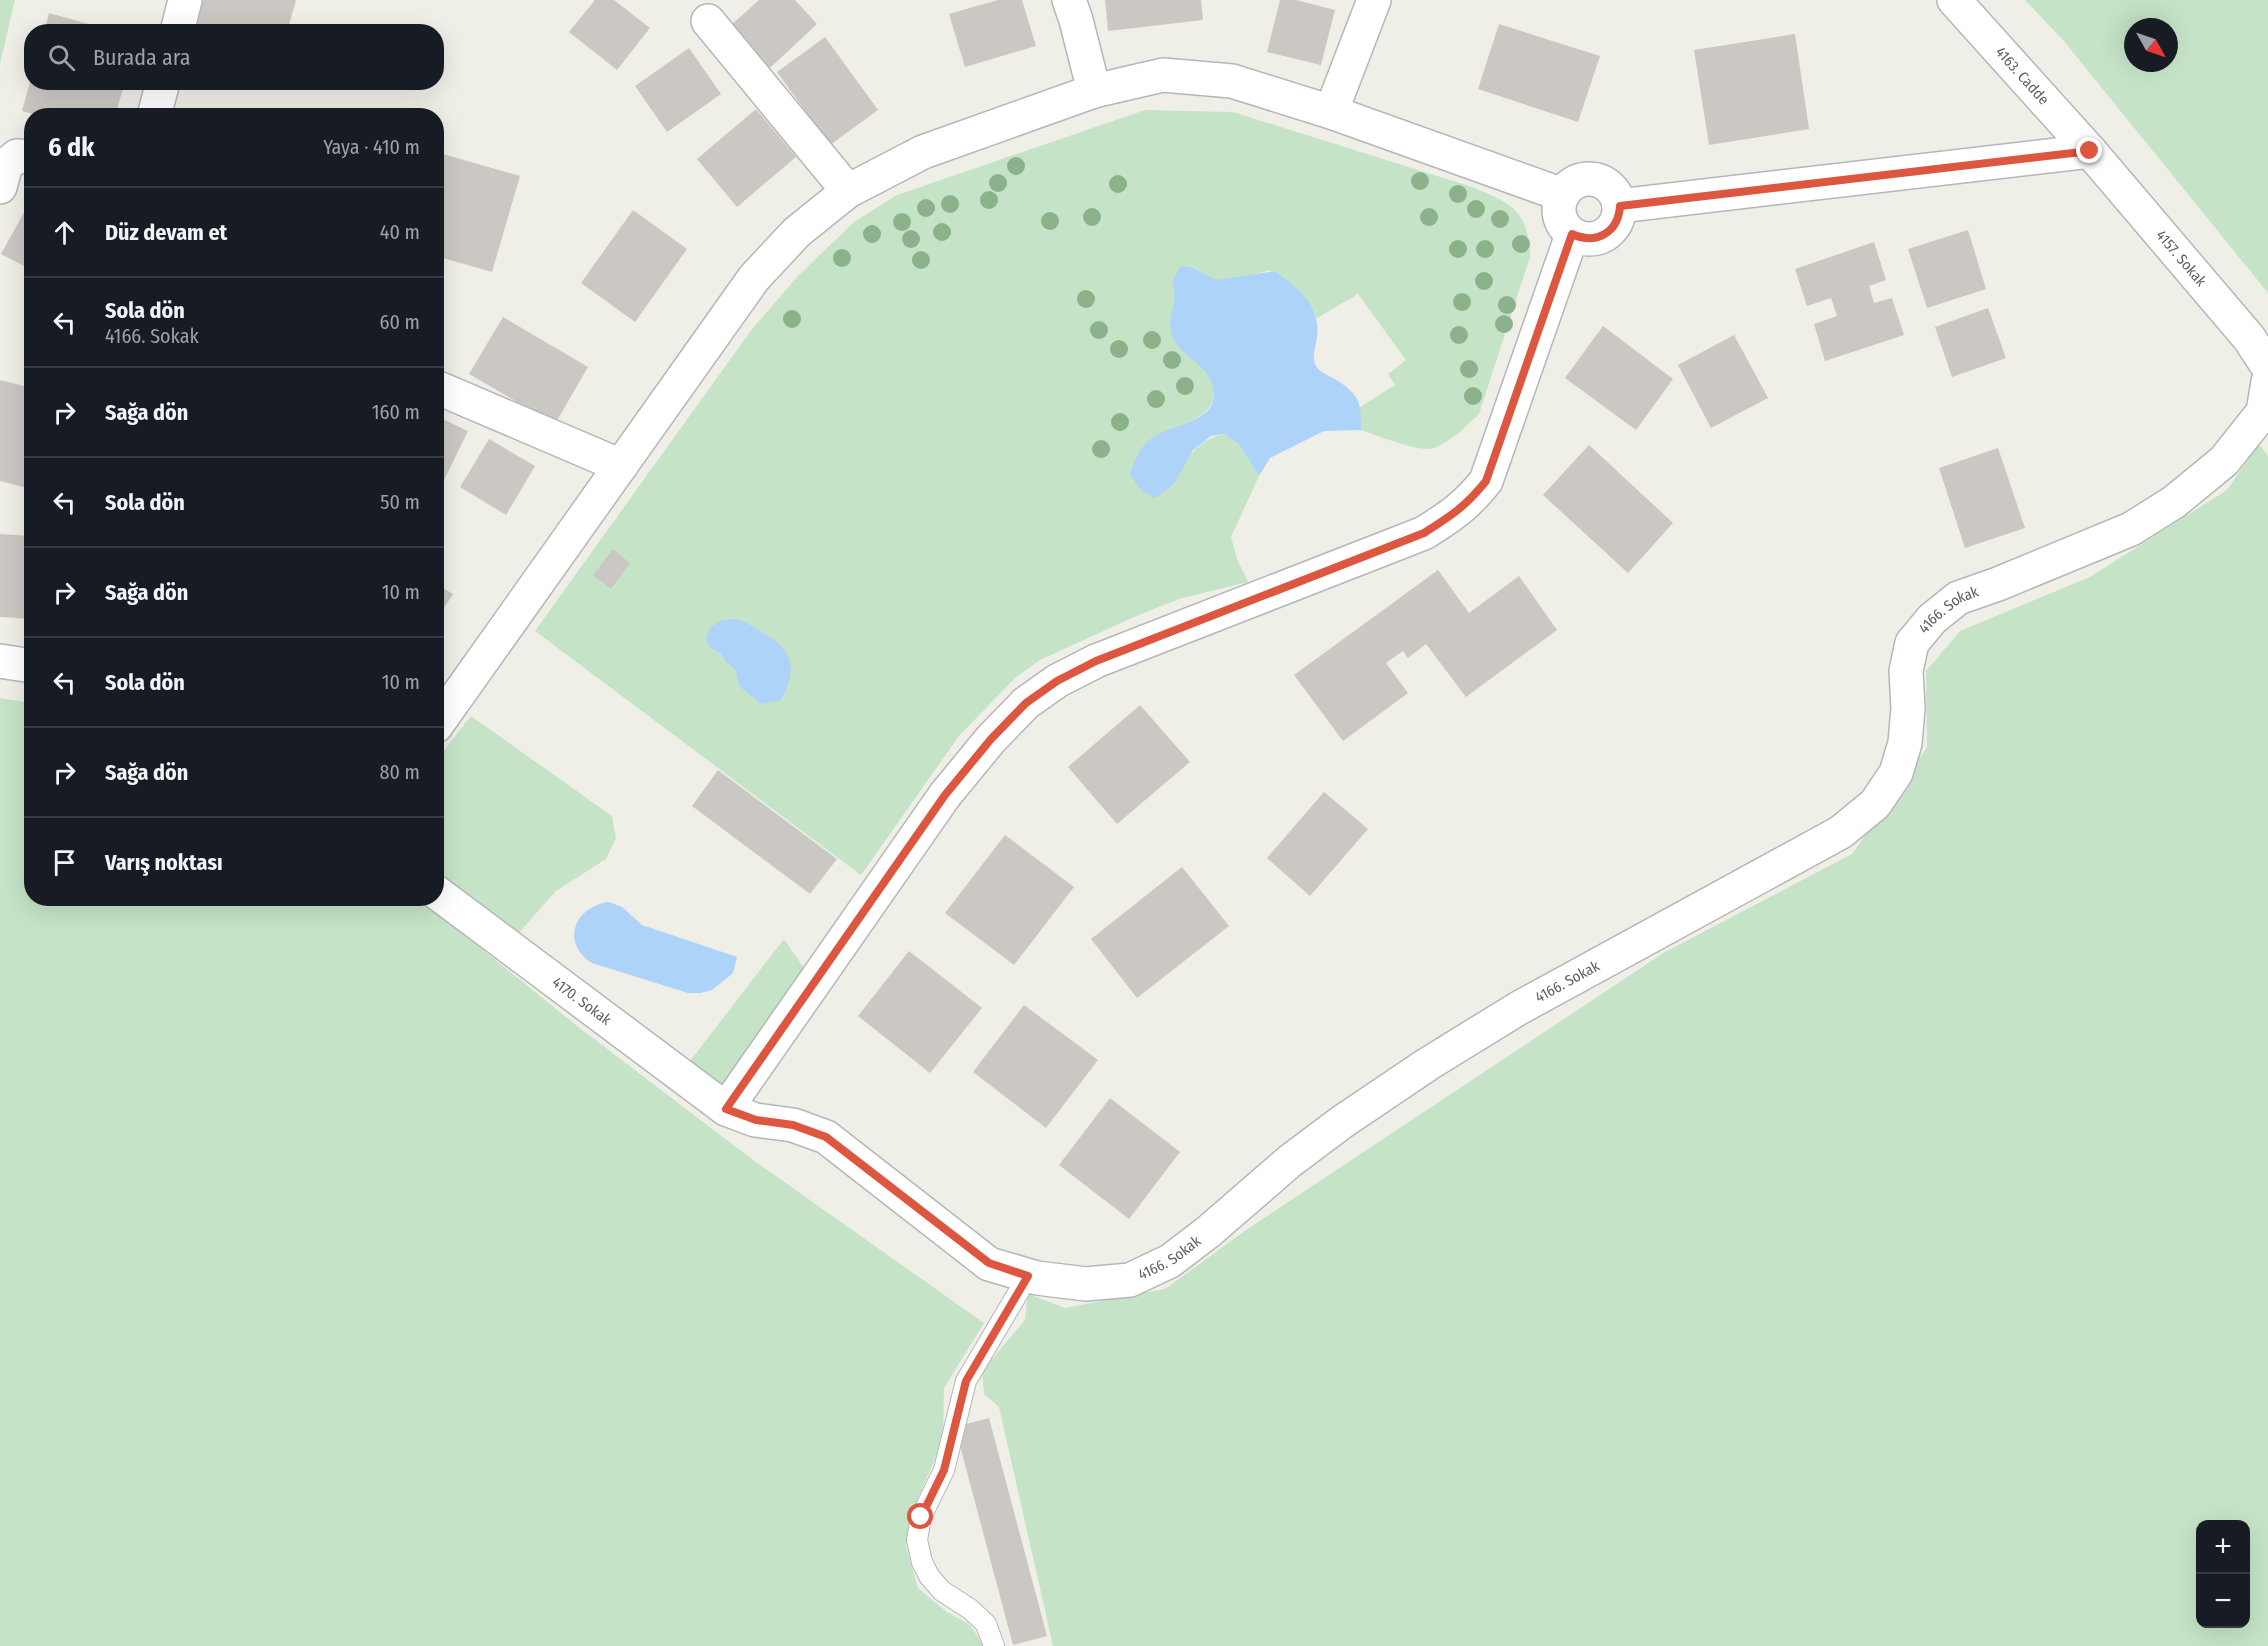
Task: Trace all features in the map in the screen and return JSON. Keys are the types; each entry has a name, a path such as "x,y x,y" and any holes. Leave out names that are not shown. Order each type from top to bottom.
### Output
{"street":[{"path":"179,24 185,0"},
{"path":"1069,0 1094,91"},
{"path":"1331,112 1374,0"},
{"name":"4163. Cadde","path":"1954,0 2090,151"},
{"path":"708,21 848,190"},
{"path":"444,715 754,278 797,232 848,190 923,152 1094,91 1164,75 1232,81 1331,112 1563,195"},
{"path":"156,108 161,90"},
{"path":"1620,206 2090,151"},
{"name":"4157. Sokak","path":"2090,151 2249,338 2268,367"},
{"path":"0,187 6,165 17,156 24,156"},
{"path":"1592,179 1611,187 1620,206 1619,217 1614,226 1599,238 1590,239 1572,234 1560,219 1559,210 1563,195 1572,184 1581,180 1592,179"},
{"path":"726,1109 945,795 991,739 1026,703 1057,681 1096,661 1424,533 1470,501 1486,481 1572,234"},
{"name":"4166. Sokak","path":"726,1109 756,1120 793,1125 826,1137 989,1263 1028,1276 1086,1284 1130,1280 1170,1261 1208,1232 1290,1161 1342,1122 1428,1064 1519,1008 1841,832 1875,804 1896,773 1905,743 1908,708 1906,671 1912,643 1932,619 1958,598 1998,584 2131,529 2174,502 2224,460 2263,412 2268,381"},
{"path":"444,390 621,466"},
{"path":"0,661 24,665"},
{"name":"4170. Sokak","path":"444,898 726,1109"}],"lane":[{"path":"994,1646 986,1624 970,1609 942,1591 929,1576 922,1562 917,1540 921,1517 944,1470 966,1381 1028,1276"}],"green space":[{"path":"0,0 15,0 0,64"},
{"path":"2025,0 2268,0 2268,293 2063,40"},
{"path":"1145,110 1233,112 1469,186 1495,197 1514,210 1526,228 1530,257 1479,414 1452,438 1434,448 1427,449 1409,446 1361,430 1360,407 1395,385 1388,374 1406,360 1358,294 1317,318 1314,311 1270,270 1223,281 1211,279 1193,267 1181,267 1172,314 1172,333 1179,347 1201,365 1212,380 1215,393 1212,404 1204,413 1180,427 1153,437 1184,464 1196,449 1211,438 1224,434 1238,443 1259,476 1231,537 1237,559 1248,582 1179,599 1134,617 1040,660 1015,678 959,736 861,875 535,631 752,329 798,276 854,222 897,195"},
{"path":"2259,444 2268,456 2268,1646 1053,1646 999,1407 984,1394 982,1371 1025,1320 1028,1294 1065,1308 1165,1289 1249,1228 1665,952 1852,854 1927,747 1926,671 1960,631 2090,577 2227,490"},
{"path":"0,698 24,702 24,906 436,906 482,949 577,1026 753,1160 984,1323 944,1388 943,1440 913,1510 906,1546 918,1588 947,1612 970,1625 984,1646 0,1646"},
{"path":"471,716 612,816 616,838 606,859 556,891 516,936 444,879 444,751"},
{"path":"784,939 806,971 723,1084 702,1078 687,1065"}],"water":[{"path":"1181,266 1196,269 1217,280 1275,271 1299,291 1312,306 1315,315 1317,337 1315,364 1320,371 1353,393 1361,412 1361,430 1324,431 1270,458 1259,476 1238,443 1224,434 1211,436 1193,450 1174,484 1155,498 1142,491 1130,475 1141,449 1153,437 1205,413 1212,405 1214,394 1211,381 1204,369 1178,346 1171,333 1174,297 1172,282"},
{"path":"732,619 744,622 762,632 787,653 791,669 790,678 781,700 761,704 739,686 736,670 721,654 711,648 706,640 709,628 720,621"},
{"path":"609,902 622,907 642,925 737,957 733,973 712,990 688,993 592,963 582,955 576,945 574,936 576,926 588,910"}],"building":[{"path":"198,0 296,0 289,24 191,24"},
{"path":"595,0 614,0 650,28 617,70 569,32"},
{"path":"759,0 795,0 817,24 770,68 731,25"},
{"path":"998,0 1022,0 1036,46 965,67 949,14"},
{"path":"1105,0 1201,0 1203,20 1108,31"},
{"path":"1280,0 1296,0 1335,10 1321,65 1267,52"},
{"path":"49,13 89,24 46,24"},
{"path":"1499,24 1600,56 1578,122 1478,89"},
{"path":"1795,34 1809,129 1709,145 1694,50"},
{"path":"825,37 878,110 830,145 777,72"},
{"path":"689,48 721,94 667,132 635,86"},
{"path":"28,90 123,90 117,108 24,108 24,112 22,111"},
{"path":"756,109 796,157 737,207 697,159"},
{"path":"444,154 520,176 492,272 444,258"},
{"path":"633,210 687,249 635,322 581,283"},
{"path":"24,212 24,266 1,254"},
{"path":"1968,230 1986,289 1927,308 1908,249"},
{"path":"1874,242 1886,280 1869,286 1874,303 1892,298 1904,335 1825,361 1814,324 1837,316 1831,298 1807,306 1795,269"},
{"path":"1988,308 2006,358 1952,377 1935,327"},
{"path":"503,317 588,367 555,424 469,374"},
{"path":"1603,326 1673,379 1636,430 1565,378"},
{"path":"1734,335 1768,398 1711,428 1678,365"},
{"path":"0,380 24,386 24,487 0,481"},
{"path":"444,420 468,431 444,480"},
{"path":"489,439 535,466 506,515 460,487"},
{"path":"1589,445 1673,523 1628,573 1543,495"},
{"path":"1998,448 2025,528 1965,548 1939,468"},
{"path":"0,534 24,536 24,618 0,617"},
{"path":"613,549 630,563 611,589 593,575"},
{"path":"1438,570 1469,613 1519,576 1557,630 1466,697 1426,644 1408,658 1403,651 1386,663 1408,693 1343,741 1294,675"},
{"path":"444,589 453,594 444,608"},
{"path":"1140,705 1190,762 1117,824 1068,767"},
{"path":"718,770 837,859 810,894 692,806"},
{"path":"1324,792 1368,829 1310,896 1267,858"},
{"path":"1005,835 1074,887 1014,965 945,913"},
{"path":"1182,867 1229,926 1137,998 1091,939"},
{"path":"909,951 982,1008 930,1073 858,1016"},
{"path":"1024,1005 1098,1060 1046,1128 973,1072"},
{"path":"1110,1098 1180,1152 1129,1219 1059,1165"},
{"path":"989,1418 1047,1636 1013,1645 955,1427"}],"route":[{"path":"921,1517 944,1470 966,1381 1028,1276 989,1263 826,1137 793,1125 756,1120 726,1109 945,795 991,739 1026,703 1057,681 1096,661 1424,533 1470,501 1486,481 1572,234 1590,239 1599,238 1608,233 1619,217 1620,206 2090,151"}]}
